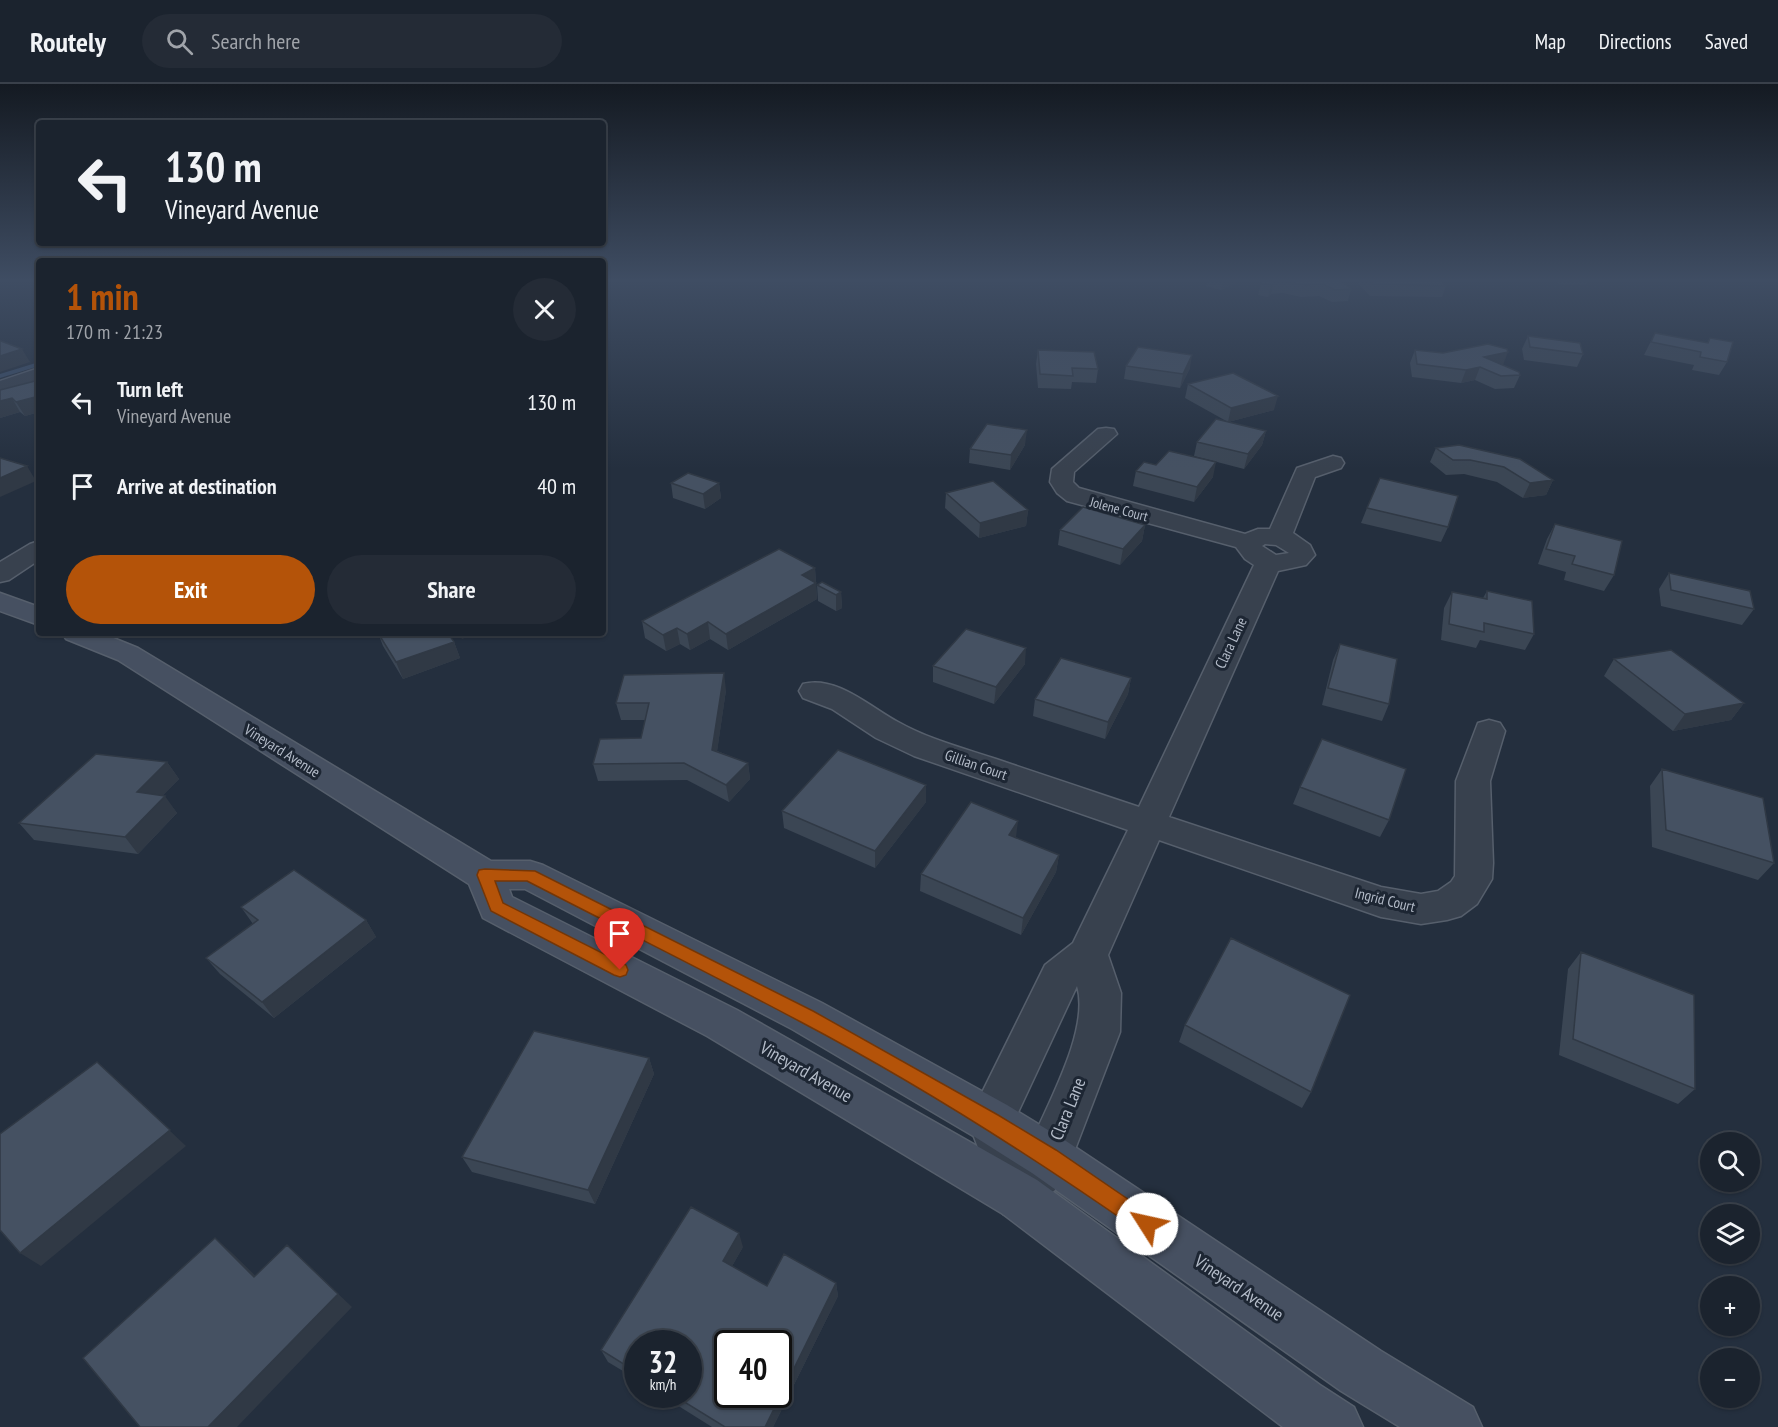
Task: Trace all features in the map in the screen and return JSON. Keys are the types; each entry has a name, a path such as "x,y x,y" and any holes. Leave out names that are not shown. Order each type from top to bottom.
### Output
{"street":[{"path":"0,388 36,375"},
{"name":"Jolene Court","path":"1106,434 1063,469 1060,477 1062,486 1075,496 1266,547"},
{"name":"Clara Lane","path":"991,1121 1059,977 1088,955 1266,547 1305,473 1333,463"},
{"path":"0,574 36,551"},
{"path":"0,601 36,616"},
{"name":"Vineyard Avenue","path":"83,636 128,654 485,875 530,875 807,1016 991,1121 1034,1177 1300,1405 1334,1427"},
{"name":"Gillian Court","path":"814,691 843,702 887,730 926,748 1147,822"},
{"name":"Ingrid Court","path":"1147,822 1381,902 1421,909 1448,904 1464,893 1473,879 1475,863 1473,781 1489,731"},
{"name":"Vineyard Avenue","path":"485,875 497,907 722,1023 1034,1177 1453,1427"},
{"name":"Clara Lane","path":"1034,1177 1099,1032 1100,993 1088,955"}],"building":[{"path":"0,344 8,344 22,349 0,356"},
{"path":"1488,344 1507,349 1508,352 1484,357 1519,372 1520,375 1501,376 1480,367 1466,370 1417,364 1415,350 1443,353"},
{"path":"1529,344 1580,344 1583,354 1530,347"},
{"path":"1659,344 1732,344 1727,362 1700,357 1701,352"},
{"path":"1138,347 1192,355 1183,374 1126,366"},
{"path":"1038,350 1094,352 1098,369 1072,368 1073,376 1040,374"},
{"path":"1233,373 1278,396 1231,408 1188,384"},
{"path":"36,381 36,397 16,402 12,398 0,401 0,390"},
{"path":"1216,419 1266,431 1248,454 1197,442"},
{"path":"987,424 1027,430 1011,455 970,449"},
{"path":"1459,445 1520,459 1553,480 1530,483 1504,467 1470,460 1453,460 1436,448"},
{"path":"1169,451 1216,462 1197,487 1136,471 1144,462 1156,465"},
{"path":"0,458 27,466 0,478"},
{"path":"688,473 719,483 703,494 671,483"},
{"path":"1380,478 1458,496 1448,527 1367,508"},
{"path":"993,481 1028,510 980,523 946,493"},
{"path":"1083,507 1145,525 1123,549 1060,530"},
{"path":"1555,524 1622,541 1614,575 1572,564 1575,556 1546,549"},
{"path":"779,549 815,568 802,575 816,583 726,634 708,622 687,634 677,628 663,635 642,621"},
{"path":"1669,573 1750,591 1754,609 1671,590"},
{"path":"822,582 841,592 836,595 817,585"},
{"path":"1487,591 1532,601 1534,634 1484,623 1484,632 1449,624 1452,592 1487,599"},
{"path":"966,629 1026,648 996,687 933,666"},
{"path":"380,636 450,636 454,642 396,662"},
{"path":"1340,644 1397,659 1389,704 1328,688"},
{"path":"1671,650 1744,703 1685,714 1614,659"},
{"path":"1061,658 1131,678 1108,722 1035,699"},
{"path":"724,673 712,750 748,763 726,785 684,763 593,764 600,739 641,738 649,703 616,703 624,675"},
{"path":"1322,739 1406,769 1389,820 1300,787"},
{"path":"838,750 926,785 875,851 782,811"},
{"path":"96,754 167,762 137,792 165,796 125,837 19,823"},
{"path":"1662,769 1763,798 1774,863 1666,830"},
{"path":"971,802 1018,821 1009,835 1059,855 1023,918 921,874"},
{"path":"294,870 366,920 262,1002 206,958 258,920 241,907"},
{"path":"1231,938 1350,995 1311,1092 1185,1025"},
{"path":"1581,952 1694,995 1695,1089 1573,1039"},
{"path":"534,1031 649,1058 588,1190 462,1157"},
{"path":"97,1062 170,1130 20,1253 0,1230 0,1134"},
{"path":"691,1207 739,1233 723,1261 767,1286 784,1254 836,1283 792,1372 792,1330 714,1330 714,1408 774,1408 765,1427 725,1427 694,1408 702,1408 702,1330 624,1330 624,1364 601,1350"},
{"path":"215,1238 254,1277 287,1245 338,1294 208,1427 140,1427 83,1358"}],"waterway":[{"path":"0,376 36,365"}],"route":[{"path":"620,970 497,907 485,875 530,875 807,1016 991,1121 1049,1157 1147,1224"}]}
